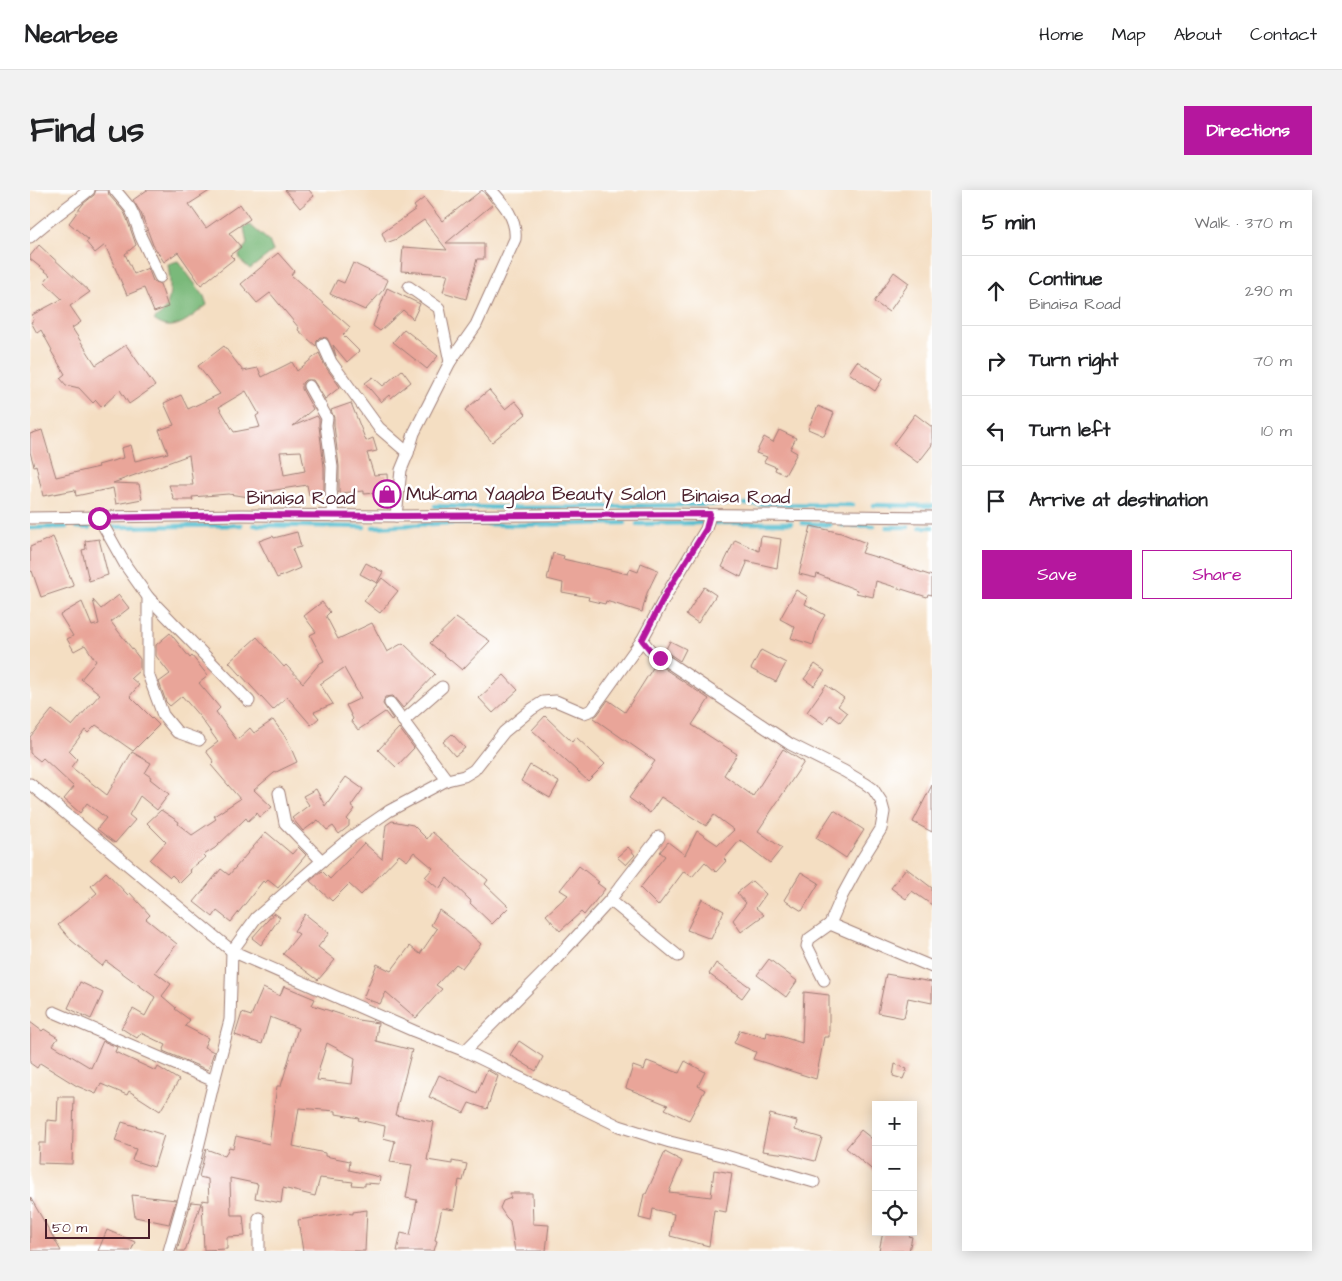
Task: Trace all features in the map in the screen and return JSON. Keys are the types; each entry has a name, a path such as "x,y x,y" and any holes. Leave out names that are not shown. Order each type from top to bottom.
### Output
{"street":[{"path":"30,237 89,190"},
{"path":"115,190 130,208 160,277"},
{"path":"396,516 401,470 414,433 450,362 476,326 515,239 516,228 513,220 503,202 491,190"},
{"path":"409,288 439,308 450,362"},
{"path":"323,344 331,362 374,422 408,453"},
{"path":"309,386 327,418 334,516"},
{"path":"169,1251 196,1156 230,1020 232,951 256,918 351,838 389,811 447,780 464,776 474,770 504,732 543,702 556,701 584,713 592,710 642,640 668,590 706,529 710,514"},
{"name":"Binaisa Road","path":"30,518 242,515 710,514 932,517"},
{"path":"99,518 126,566 148,598 249,701"},
{"path":"148,598 148,674 163,715 178,732 199,740"},
{"path":"642,640 650,650 790,744 844,771 866,784 877,795 884,812 881,829 860,861 830,924 808,939 807,942 807,946 824,980"},
{"path":"404,721 442,688"},
{"path":"390,703 447,780"},
{"path":"30,784 232,951 414,1032 464,1051 618,1126 814,1182"},
{"path":"279,793 285,824 322,862"},
{"path":"464,1051 546,970 610,900 659,837"},
{"path":"610,900 678,956"},
{"path":"830,924 932,967"},
{"path":"54,1012 214,1081"},
{"path":"259,1218 259,1251"}],"green space":[{"path":"250,225 269,241 273,251 250,269 241,261 239,255 247,244 244,227"},
{"path":"178,261 204,296 207,305 182,323 168,326 154,320 163,312 168,301 170,289 168,264"}],"building":[{"path":"96,190 108,190 109,195 124,212 136,245 125,254 134,274 148,268 153,281 160,284 168,307 154,312 144,288 127,295 105,245 95,253 86,242 89,240 69,223 83,204 94,195"},
{"path":"147,190 211,190 189,204 206,228 240,204 250,219 229,233 241,247 230,255 234,259 201,285 178,252 164,262 153,245 141,213 133,200"},
{"path":"285,190 309,190 314,196 300,208"},
{"path":"482,190 493,204 446,243 484,243 484,259 477,259 466,299 443,292 448,274 401,271 403,247 447,250 424,220 397,239 386,243 382,233 416,209 414,206 424,198 442,221"},
{"path":"39,245 90,292 70,306 81,322 72,328 96,365 126,345 155,386 129,404 120,390 102,407 96,400 93,403 79,388 66,385 60,378 65,374 41,330 37,333 31,322 34,320 32,315 62,299 44,282 50,275 30,259 30,256"},
{"path":"278,253 294,271 291,275 350,327 343,335 359,351 347,362 333,345 336,356 327,338 320,337 317,340 316,346 298,330 299,328 270,293 257,303 241,284"},
{"path":"353,263 388,280 384,289 365,310 330,294 337,280 344,283"},
{"path":"894,272 909,283 889,312 874,302"},
{"path":"387,288 420,304 413,319 403,310 380,331 373,326"},
{"path":"404,329 438,356 427,369 393,342"},
{"path":"224,346 243,371 258,368 262,377 292,362 297,371 319,353 325,366 340,387 325,399 313,380 305,380 302,383 302,389 313,409 293,426 317,416 319,419 324,467 324,493 309,495 307,485 250,494 250,497 228,494 192,497 193,500 174,500 169,485 193,485 189,455 113,483 139,484 142,499 116,504 113,488 76,496 75,490 43,496 36,465 34,466 30,452 30,434 42,430 56,477 99,467 98,465 123,458 121,448 131,445 135,461 168,453 159,430 174,425 164,403 181,395 188,409 220,394 198,366","holes":["246,391 259,414 256,416 260,427 234,432 219,407","301,451 305,471 284,475 280,452"]},
{"path":"857,361 883,378 875,391 849,373"},
{"path":"402,370 411,382 391,398 389,395 381,402 365,383 373,377 383,386"},
{"path":"489,390 505,409 515,401 526,414 492,442 465,410"},
{"path":"351,403 366,441 373,438 377,451 367,453 374,475 387,474 388,492 364,494 364,491 339,493 339,466 334,418 331,410"},
{"path":"818,406 834,413 824,436 808,429"},
{"path":"915,414 932,427 932,445 918,463 893,444"},
{"path":"779,430 796,438 790,449 797,453 785,475 775,470 776,467 764,462 767,457 756,453 764,437 773,442"},
{"path":"811,526 841,533 866,543 862,553 932,576 932,595 928,594 927,597 876,581 873,597 856,593 857,590 817,574 816,578 799,574"},
{"path":"297,532 301,547 292,549 300,568 277,578 259,541 273,536 274,538"},
{"path":"761,536 781,539 777,568 746,561 747,563 741,577 722,567 735,540 759,551"},
{"path":"53,537 74,586 41,597 32,571 30,572 30,547"},
{"path":"99,539 108,575 89,581 82,550 86,549 85,541"},
{"path":"553,553 564,556 563,559 628,574 630,569 638,572 641,563 658,570 647,593 642,612 606,601 605,604 588,600 589,597 562,592 563,583 547,579"},
{"path":"366,563 383,572 377,583 360,574"},
{"path":"382,578 398,591 380,613 364,601"},
{"path":"704,587 716,595 698,623 686,615"},
{"path":"796,590 808,597 805,604 825,615 819,625 813,645 791,638 795,627 780,619"},
{"path":"119,595 129,608 111,622 140,659 140,670 131,678 139,685 130,696 159,725 133,751 96,725 88,733 85,730 69,751 77,759 71,767 107,795 132,752 151,763 145,773 169,794 157,810 140,796 129,815 135,820 115,843 97,829 106,818 87,803 80,813 64,799 74,787 43,758 40,761 30,753 30,737 52,710 72,726 100,694 81,679 96,661 85,645 74,651 67,639 73,636 60,615 82,602 92,626 99,624 93,600 101,609"},
{"path":"322,602 330,612 326,616 338,639 372,623 387,652 403,643 435,674 403,708 393,696 385,697 383,704 393,719 392,721 385,712 358,730 351,721 353,719 346,705 361,698 344,668 320,684 333,704 314,712 319,718 311,725 287,697 273,710 229,662 257,637 284,667 286,665 303,683 320,663 324,661 310,635 316,632 304,616"},
{"path":"456,618 490,641 462,670 430,643"},
{"path":"170,633 190,658 192,656 208,676 199,683 220,708 216,712 237,740 250,728 254,733 273,720 287,739 297,762 274,773 254,790 272,807 260,817 257,813 248,821 246,818 215,848 204,855 206,857 189,870 191,872 180,883 150,860 166,842 147,823 161,810 179,822 178,824 192,835 216,819 214,816 240,799 211,765 214,762 206,751 218,742 200,717 182,696 170,706 166,702 159,682 170,674 156,656 156,645"},
{"path":"670,641 686,649 680,661 665,651"},
{"path":"761,650 786,663 776,682 751,669"},
{"path":"656,663 709,699 692,725 737,754 724,775 753,796 783,749 804,762 758,831 782,848 770,863 740,840 716,872 705,862 692,877 684,871 658,906 640,888 665,856 660,852 668,842 685,855 697,831 718,845 734,830 714,815 706,826 661,797 650,813 629,798 655,761 593,718 608,700 625,712"},
{"path":"815,664 825,671 814,686 804,679"},
{"path":"504,675 518,690 493,713 479,698"},
{"path":"826,685 844,698 838,706 847,713 840,722 830,715 824,724 807,712"},
{"path":"545,716 572,742 576,737 605,764 588,781 532,730"},
{"path":"399,728 414,748 396,767 378,750"},
{"path":"452,734 465,748 455,756 443,742"},
{"path":"530,765 559,782 550,798 521,781"},
{"path":"346,777 363,789 351,806 355,809 347,819 349,826 339,834 333,826 327,830 318,820 303,831 292,818 309,805 303,796 316,789 325,806"},
{"path":"932,785 932,832 913,822"},
{"path":"834,810 864,830 846,858 816,838"},
{"path":"392,821 413,825 427,839 432,832 488,880 485,884 509,907 492,924 447,878 439,889 425,877 433,868 414,852 407,861 399,855 361,895 349,884 332,901 310,881 322,871 330,879 364,843 382,859 386,825"},
{"path":"266,832 292,854 298,847 306,855 278,888 268,880 265,883 263,881 231,922 217,911 213,917 194,902 221,869 229,875"},
{"path":"628,847 635,855 626,865 617,857"},
{"path":"579,866 605,889 584,915 581,912 560,931 546,915 568,895 560,890"},
{"path":"906,868 932,888 932,905 912,891 906,899 891,888"},
{"path":"106,872 128,895 130,893 150,915 146,919 177,944 155,972 171,984 162,996 190,1020 185,1026 208,1038 204,1047 214,1052 208,1070 163,1051 166,1045 141,1033 137,1038 121,1028 133,1009 145,1016 155,997 106,961 102,966 71,940 58,925 97,893 91,886"},
{"path":"801,872 819,883 802,911 784,900"},
{"path":"752,881 766,894 756,908 764,915 741,932 733,920 746,903 737,893"},
{"path":"702,899 724,911 711,939 687,930"},
{"path":"439,910 481,944 462,968 456,964 436,985 442,989 416,1018 386,992 380,1004 363,998 377,964 391,971 410,946 420,954 437,929 431,925"},
{"path":"274,913 280,917 261,945 252,938"},
{"path":"305,914 329,933 318,947 335,960 318,980 283,954 299,934 294,931"},
{"path":"769,959 797,981 786,997 757,975"},
{"path":"716,963 750,987 742,998 709,974"},
{"path":"886,974 932,982 932,1003 908,998 904,1018 878,1013"},
{"path":"80,982 103,993 91,1019 68,1008"},
{"path":"284,986 315,999 312,1005 358,1020 378,1023 376,1041 412,1050 395,1115 434,1122 427,1160 467,1164 463,1181 459,1180 454,1210 442,1208 434,1251 397,1251 401,1233 410,1235 417,1200 406,1198 412,1165 390,1162 395,1141 383,1138 385,1126 358,1120 359,1118 336,1114 336,1111 299,1108 293,1146 325,1153 325,1156 350,1161 349,1170 380,1177 379,1184 365,1183 365,1186 352,1185 353,1182 320,1178 315,1196 283,1188 281,1203 255,1198 258,1184 230,1178 231,1215 243,1215 245,1236 227,1237 227,1249 204,1250 202,1200 209,1201 208,1179 199,1177 206,1149 225,1156 229,1147 233,1148 236,1136 269,1144 277,1086 281,1086 298,1028 270,1017 262,1044 235,1035 242,1013 251,1016 263,988 280,996","holes":["327,1043 355,1058 352,1084 317,1080"]},
{"path":"804,992 829,995 829,1037 824,1037 816,1079 753,1059 756,1052 734,1043 740,1030 766,1038 767,1032 802,1043"},
{"path":"30,1022 42,1031 44,1029 58,1038 53,1045 91,1068 103,1041 117,1047 115,1052 156,1071 158,1067 179,1080 160,1111 129,1091 127,1095 101,1084 96,1094 77,1086 40,1063 37,1068 30,1063"},
{"path":"519,1041 543,1057 536,1071 510,1055"},
{"path":"647,1061 679,1073 685,1061 705,1072 698,1086 705,1090 689,1120 665,1109 668,1105 626,1088 633,1066 644,1070"},
{"path":"895,1064 907,1069 903,1079 893,1076"},
{"path":"487,1070 498,1076 487,1109 469,1103 464,1113 429,1097 439,1075 477,1093"},
{"path":"58,1097 74,1097 72,1164 38,1163 39,1143 46,1143 47,1120 57,1121"},
{"path":"770,1114 797,1121 795,1130 822,1138 815,1161 787,1154 762,1151"},
{"path":"122,1122 164,1135 154,1167 132,1160 136,1149 115,1141"},
{"path":"861,1130 872,1139 872,1170 846,1148"},
{"path":"665,1152 682,1161 669,1192 711,1197 714,1170 732,1173 726,1212 714,1210 709,1246 670,1236 674,1214 653,1209 651,1221 639,1218 644,1194 646,1194"},
{"path":"509,1193 532,1193 533,1224 549,1225 546,1251 515,1251 510,1221 500,1208 503,1201 511,1198"},
{"path":"132,1195 176,1200 169,1224 135,1217"},
{"path":"30,1197 45,1223 61,1251 30,1251"},
{"path":"191,1202 201,1203 185,1251 177,1251"},
{"path":"367,1210 365,1251 303,1251 298,1220 345,1213 353,1214 353,1212"},
{"path":"107,1230 135,1242 131,1251 98,1251"},
{"path":"882,1236 912,1237 909,1251 879,1251"}],"waterway":[{"path":"435,506 544,508 727,504"},
{"path":"744,504 853,505"},
{"path":"874,505 932,506"},
{"path":"373,527 451,523 514,525 625,523"},
{"path":"637,524 701,523"},
{"path":"715,523 791,523"},
{"path":"802,523 830,525"},
{"path":"114,527 241,525"},
{"path":"254,525 364,527"},
{"path":"841,525 874,526"},
{"path":"30,528 66,527"},
{"path":"77,527 89,528"},
{"path":"887,527 908,527"},
{"path":"920,527 932,527"}],"place":[{"name":"Mukama Yagaba Beauty Salon","path":"387,494"}],"route":[{"path":"99,518 242,515 534,516 710,514 706,529 668,590 642,640 660,658"}]}
